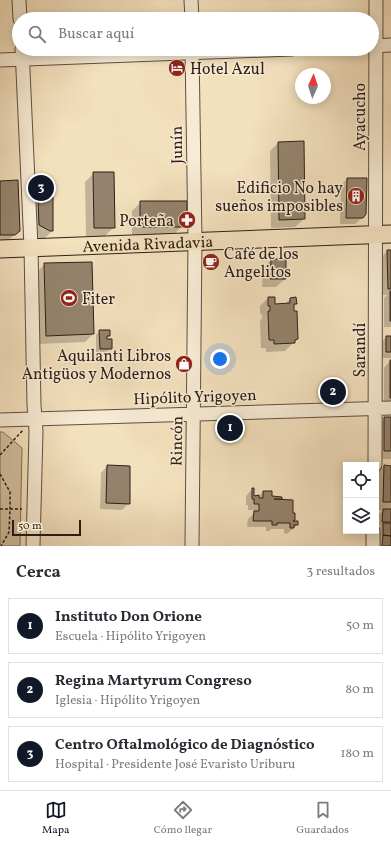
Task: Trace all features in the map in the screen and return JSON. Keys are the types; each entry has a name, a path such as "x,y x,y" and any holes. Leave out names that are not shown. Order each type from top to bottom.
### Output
{"main road":[{"name":"Avenida Rivadavia","path":"0,249 383,234"}],"street":[{"path":"19,0 20,12"},
{"path":"191,0 192,12"},
{"name":"Ayacucho","path":"375,12 376,0"},
{"path":"379,46 391,45"},
{"path":"0,60 15,56"},
{"path":"22,56 31,247 34,418 36,431 33,546"},
{"name":"Junín","path":"192,56 195,241"},
{"name":"Ayacucho","path":"374,56 383,234"},
{"name":"Sarandí","path":"374,462 383,234"},
{"name":"Rincón","path":"192,546 195,241"},
{"name":"Hipólito Yrigoyen","path":"0,420 391,408"},
{"path":"373,534 373,546"}],"path":[{"path":"0,455 34,418"},
{"path":"0,474 10,492 9,532 1,546"},
{"path":"0,509 34,509"}],"shaded area":[{"path":"0,432 3,432 22,448 20,546 0,546"}],"building":[{"path":"304,141 305,219 279,220 278,142"},
{"path":"93,172 114,172 115,228 94,228"},
{"name":"Edificio No hay sueños imposibles","path":"347,178 367,178 366,214 363,218 346,218"},
{"path":"18,180 20,231 15,235 0,235 0,181"},
{"path":"38,197 53,197 53,231 39,225"},
{"path":"140,201 187,201 187,223 182,227 140,227"},
{"path":"387,250 391,250 391,289 388,289"},
{"path":"271,259 286,259 286,279 270,279"},
{"path":"92,262 94,334 46,336 44,263"},
{"path":"391,291 391,321 390,321"},
{"path":"268,297 275,297 275,304 290,303 290,298 296,297 297,304 294,304 294,311 297,311 298,339 295,340 295,343 274,344 274,340 269,340 268,311 270,311 270,306 268,306"},
{"path":"99,330 110,330 110,336 107,336 107,339 112,339 112,349 100,349"},
{"path":"386,336 391,336 391,352 386,352"},
{"path":"391,360 391,398 390,398"},
{"path":"384,417 391,417 391,451 384,451"},
{"path":"107,465 130,466 130,504 106,503"},
{"path":"384,465 391,466 391,502 383,502"},
{"path":"252,488 254,488 254,496 259,495 259,498 263,498 263,491 272,491 272,496 282,497 282,499 274,499 293,500 293,513 295,513 295,520 293,521 298,521 298,525 294,525 294,528 290,528 290,523 277,523 277,525 272,525 272,521 253,521 254,511 259,511 259,504 254,504 254,499 252,499"},
{"path":"383,509 391,509 391,522 382,522"},
{"path":"383,523 391,523 391,536 383,535"},
{"path":"383,535 391,536 391,546 382,546"}],"place":[{"name":"Hotel Azul","path":"177,68"},
{"name":"Centro Oftalmológico de Diagnóstico","path":"41,188"},
{"name":"Edificio No hay sueños imposibles","path":"356,196"},
{"name":"Porteña","path":"187,220"},
{"name":"Café de los Angelitos","path":"211,262"},
{"name":"Fiter","path":"69,298"},
{"name":"Aquilanti Libros Antigüos y Modernos","path":"184,364"},
{"name":"Regina Martyrum Congreso","path":"333,392"},
{"name":"Instituto Don Orione","path":"230,428"}]}
